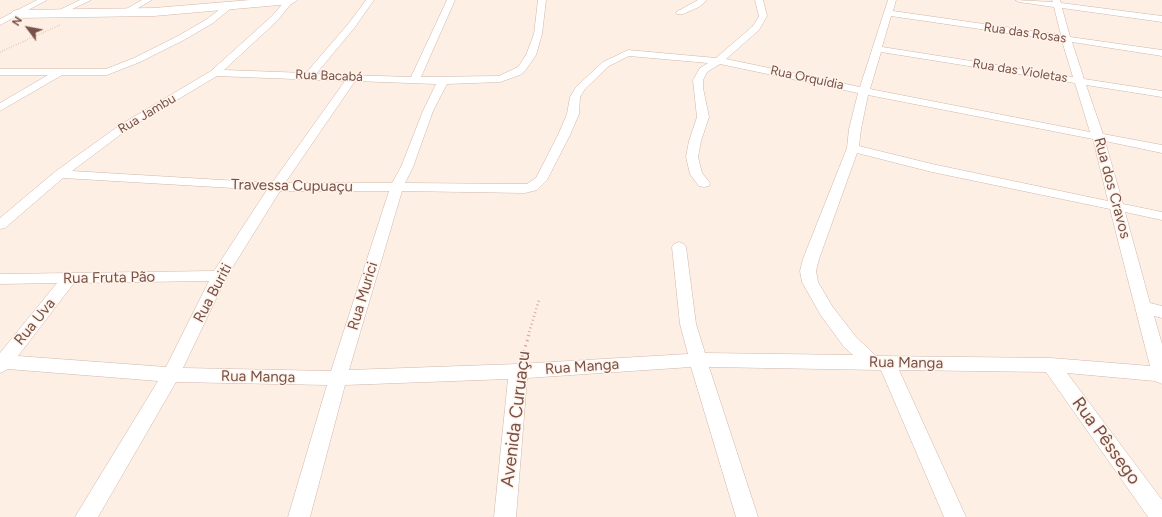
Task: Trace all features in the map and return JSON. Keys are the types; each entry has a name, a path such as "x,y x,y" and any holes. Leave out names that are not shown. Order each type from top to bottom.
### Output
{"street":[{"path":"0,22 43,0"},
{"path":"59,12 87,0"},
{"path":"123,13 148,0"},
{"path":"17,14 59,12 123,13 290,0"},
{"name":"Rua Jambu","path":"0,225 60,174 124,127 215,73 275,18 290,0"},
{"path":"310,76 352,25 370,0"},
{"path":"416,78 451,0"},
{"name":"Rua Bacabá","path":"215,73 443,80 500,79 522,69 531,55 538,34 542,0"},
{"path":"680,12 703,0"},
{"path":"704,183 696,174 692,157 695,141 703,117 698,80 703,70 718,61 756,28 763,16 759,0"},
{"path":"892,0 864,91 852,148 808,270 810,282 826,310 850,342 879,363 955,517"},
{"path":"1019,0 1057,3 1162,19"},
{"name":"Rua dos Cravos","path":"1057,3 1066,39 1098,136 1161,376"},
{"path":"0,72 101,73 117,68 186,35 210,21 231,5"},
{"name":"Rua das Rosas","path":"889,13 1162,52"},
{"name":"Rua das Violetas","path":"878,49 1162,94"},
{"name":"Rua Orquídia","path":"525,189 532,187 541,180 571,120 575,97 581,87 596,72 616,58 628,53 718,61 752,67 864,91 1162,149"},
{"path":"0,108 60,72"},
{"name":"Rua Buriti","path":"86,517 171,375 219,276 276,187 353,77"},
{"name":"Rua Murici","path":"299,517 338,378 397,187 407,167 428,111 443,80"},
{"path":"852,148 932,168 1162,216"},
{"name":"Travessa Cupuaçu","path":"60,174 276,187 525,189"},
{"path":"678,247 688,324 708,395 747,517"},
{"name":"Rua Fruta Pão","path":"0,278 219,276"},
{"name":"Rua Uva","path":"2,364 70,278"},
{"path":"1143,307 1162,312"},
{"name":"Rua Manga","path":"2,364 171,375 338,378 518,371 699,360 1051,364 1161,376"},
{"name":"Rua Pêssego","path":"1051,364 1161,517"},
{"name":"Avenida Curuaçu","path":"505,517 518,371"}],"path":[{"path":"0,52 60,25"},
{"name":"Avenida Curuaçu","path":"518,371 539,300"}]}
